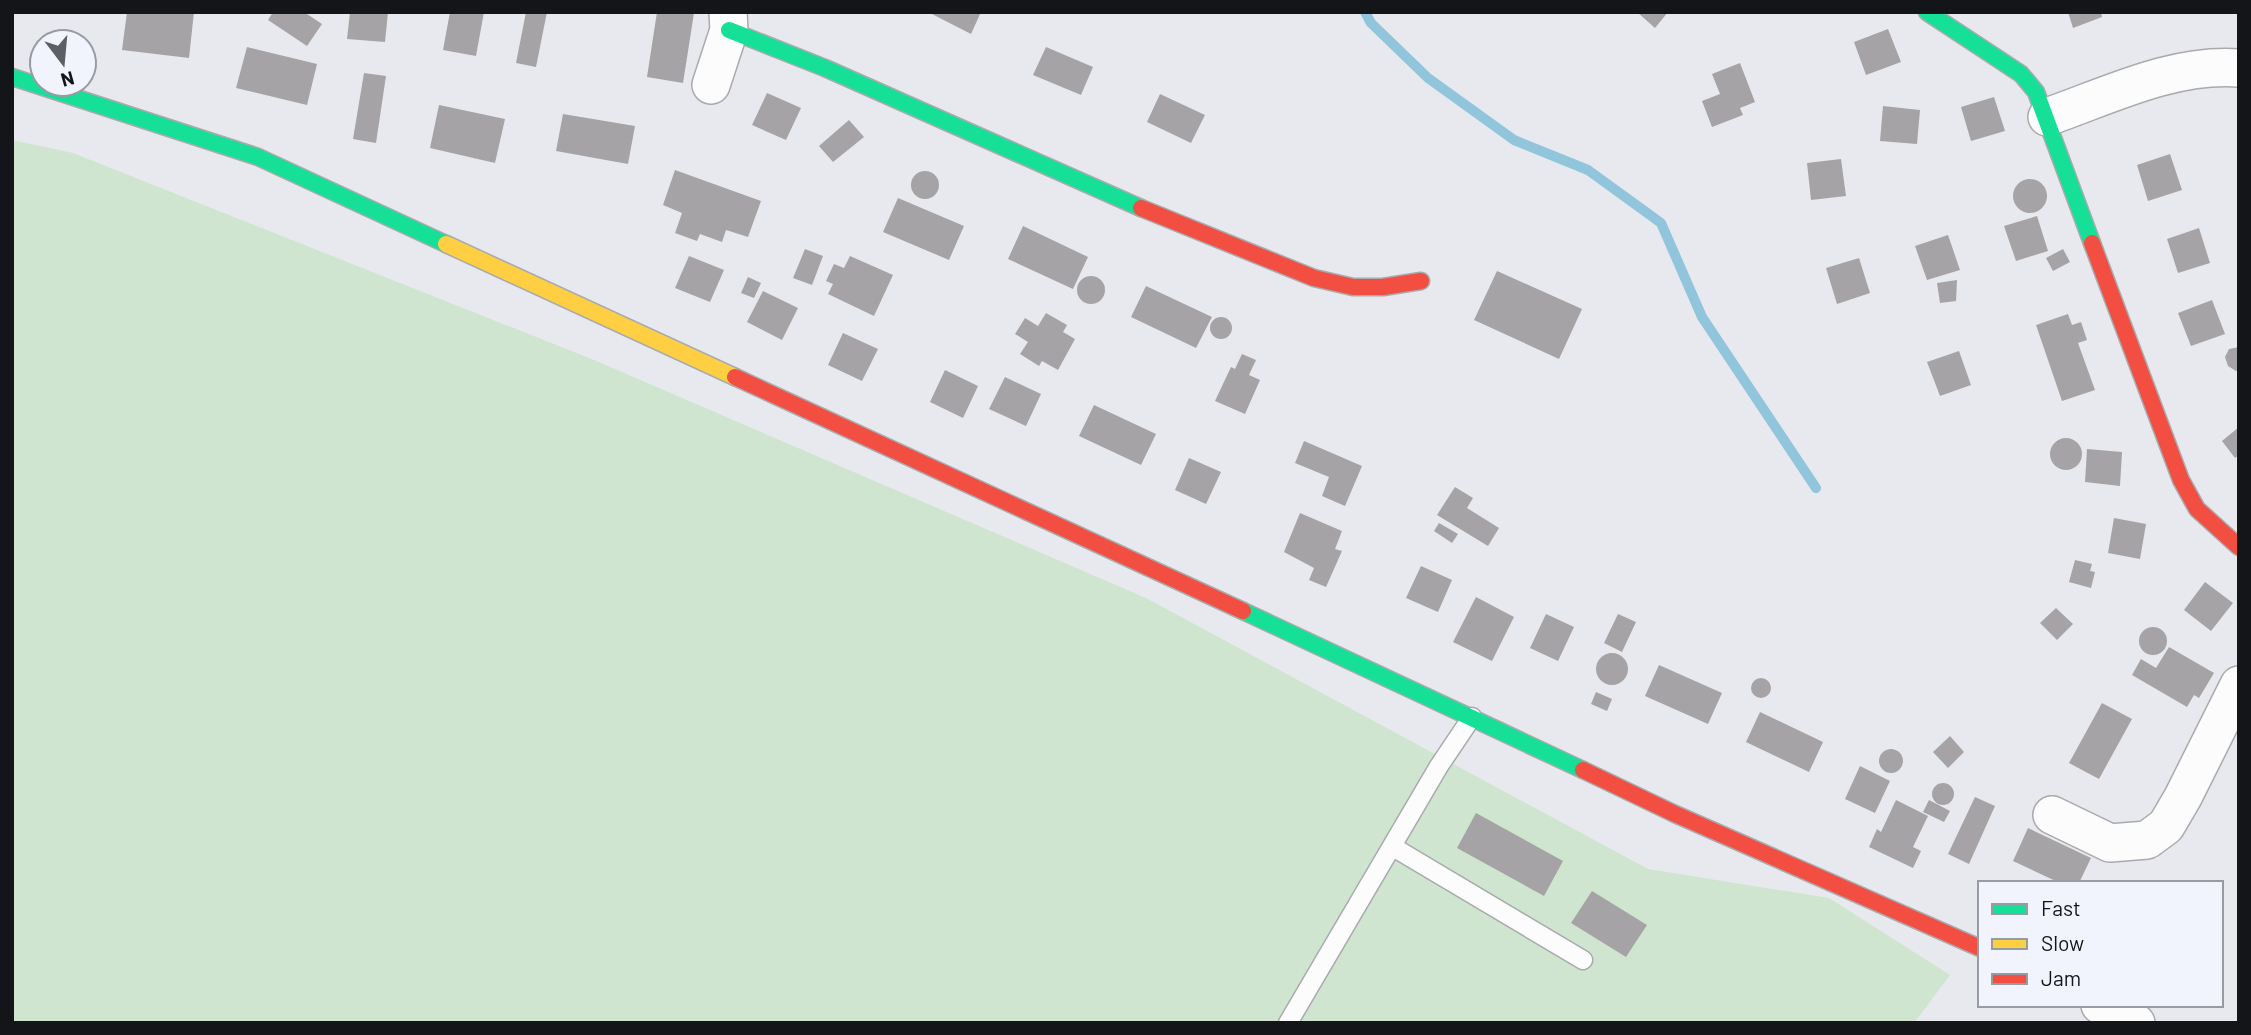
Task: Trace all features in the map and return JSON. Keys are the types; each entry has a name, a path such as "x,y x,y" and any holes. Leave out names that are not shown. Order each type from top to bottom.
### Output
{"street":[{"path":"1927,12 2021,75 2036,92 2144,387 2181,480 2197,509 2239,547"},
{"path":"711,85 729,21 824,68 1194,230 1314,278 1353,287 1384,288 1421,281"},
{"path":"2047,117 2174,72 2204,68 2239,68"},
{"path":"12,77 258,157 1130,562 1472,717 1675,814 1978,947"},
{"path":"2052,815 2110,844 2147,840 2166,826 2178,806 2204,761 2239,685"},
{"path":"2104,1007 2136,1023"}],"lane":[{"path":"1288,1023 1439,766 1472,717"},
{"path":"1393,847 1583,960"}],"green space":[{"path":"12,140 73,153 594,360 1146,598 1648,869 1829,898 1950,975 1914,1023 12,1023"}],"building":[{"path":"127,12 194,12 189,58 122,50"},
{"path":"273,12 304,12 322,24 307,46 268,20"},
{"path":"350,12 388,12 385,42 347,39"},
{"path":"450,12 484,12 476,56 443,50"},
{"path":"526,12 547,12 536,67 516,63"},
{"path":"657,12 694,13 683,83 647,77"},
{"path":"928,12 981,12 971,34"},
{"path":"1637,12 1668,12 1655,28"},
{"path":"2068,12 2101,12 2102,17 2073,28"},
{"path":"1888,29 1901,62 1866,75 1854,42"},
{"path":"247,47 317,64 307,105 236,88"},
{"path":"1046,47 1093,67 1081,95 1033,75"},
{"path":"1740,63 1755,102 1740,108 1743,115 1712,127 1702,101 1720,94 1712,74"},
{"path":"364,73 386,76 376,143 353,139"},
{"path":"767,93 801,108 786,140 752,125"},
{"path":"1160,94 1205,115 1191,143 1147,122"},
{"path":"1994,97 2005,131 1971,141 1961,107"},
{"path":"439,105 505,119 495,163 430,148"},
{"path":"1883,106 1920,110 1917,144 1880,141"},
{"path":"563,114 635,126 628,164 556,151"},
{"path":"849,120 864,137 833,162 819,146"},
{"path":"2170,154 2182,190 2148,201 2137,165"},
{"path":"1841,159 1846,196 1811,200 1807,163"},
{"path":"675,170 761,201 748,237 726,230 722,242 700,234 697,241 675,233 682,213 663,205"},
{"path":"925,171 935,175 939,185 935,195 925,199 915,195 911,185 915,175"},
{"path":"2030,179 2042,184 2047,196 2042,208 2030,213 2018,208 2013,196 2018,184"},
{"path":"898,198 964,226 949,260 883,232"},
{"path":"2037,216 2048,251 2016,261 2004,226"},
{"path":"1023,226 1088,257 1073,289 1008,259"},
{"path":"2199,228 2210,263 2178,273 2167,239"},
{"path":"1948,235 1960,270 1927,280 1915,246"},
{"path":"805,249 823,256 812,285 793,278"},
{"path":"2063,249 2070,262 2053,271 2046,258"},
{"path":"689,256 724,270 710,302 675,288"},
{"path":"850,256 893,275 874,316 828,294 833,284 826,281 834,264 844,268"},
{"path":"1859,258 1870,293 1837,304 1826,268"},
{"path":"1497,271 1582,309 1559,359 1474,320"},
{"path":"1091,276 1101,280 1105,290 1101,300 1091,304 1081,300 1077,290 1081,280"},
{"path":"748,277 761,283 754,298 741,293"},
{"path":"1957,280 1956,301 1940,303 1937,283"},
{"path":"1146,286 1212,317 1196,348 1131,317"},
{"path":"763,291 798,308 782,340 747,322"},
{"path":"2212,300 2225,334 2191,346 2178,313"},
{"path":"1046,313 1067,325 1063,332 1075,339 1058,370 1042,361 1039,366 1020,354 1028,342 1015,334 1025,318 1038,326"},
{"path":"2068,314 2072,325 2081,322 2087,340 2078,343 2095,390 2062,401 2036,325"},
{"path":"1221,317 1229,320 1232,328 1229,336 1221,339 1213,336 1210,328 1213,320"},
{"path":"843,333 878,349 862,381 828,365"},
{"path":"2239,347 2239,370 2236,371 2228,366 2225,357 2229,349"},
{"path":"1959,351 1971,385 1940,396 1927,362"},
{"path":"1242,354 1256,360 1249,375 1260,380 1245,414 1215,401 1231,367 1235,369"},
{"path":"945,370 978,386 963,418 930,402"},
{"path":"1005,377 1041,394 1026,426 989,409"},
{"path":"1094,405 1156,434 1141,465 1079,436"},
{"path":"2239,427 2239,455 2235,458 2222,441"},
{"path":"2066,438 2077,443 2082,454 2077,465 2066,470 2055,465 2050,454 2055,443"},
{"path":"1304,441 1362,466 1345,506 1322,496 1329,477 1295,463"},
{"path":"2087,449 2122,452 2120,486 2085,482"},
{"path":"1189,458 1221,472 1206,504 1175,490"},
{"path":"1455,487 1473,498 1467,508 1499,528 1488,546 1437,515"},
{"path":"1300,513 1342,531 1335,549 1342,551 1326,587 1309,580 1314,568 1284,552"},
{"path":"2114,518 2146,524 2140,559 2108,553"},
{"path":"1439,523 1458,534 1452,543 1434,531"},
{"path":"2075,560 2092,564 2090,571 2095,572 2091,588 2069,582"},
{"path":"1421,566 1452,580 1438,612 1406,598"},
{"path":"2205,582 2233,603 2211,631 2184,610"},
{"path":"1476,597 1514,617 1492,661 1453,642"},
{"path":"2056,608 2073,624 2057,640 2040,623"},
{"path":"1546,614 1574,627 1558,661 1530,648"},
{"path":"1618,614 1636,622 1622,652 1604,643"},
{"path":"2153,627 2163,631 2167,641 2163,651 2153,655 2143,651 2139,641 2143,631"},
{"path":"2169,647 2214,673 2199,698 2194,695 2187,707 2132,675 2141,659 2156,668"},
{"path":"1612,653 1623,658 1628,669 1623,680 1612,685 1601,680 1596,669 1601,658"},
{"path":"1659,665 1722,693 1708,724 1645,696"},
{"path":"1757,678 1765,678 1771,688 1765,698 1757,698 1751,692 1751,684"},
{"path":"1596,692 1612,699 1607,711 1591,704"},
{"path":"2102,703 2132,719 2099,779 2069,763"},
{"path":"1760,712 1823,742 1809,772 1746,742"},
{"path":"1950,736 1964,752 1948,768 1933,752"},
{"path":"1891,749 1900,752 1903,761 1900,770 1891,773 1882,770 1879,761 1882,752"},
{"path":"1860,766 1890,781 1875,813 1845,799"},
{"path":"1943,783 1951,786 1954,794 1951,802 1943,805 1935,802 1932,794 1935,786"},
{"path":"1975,797 1995,806 1969,864 1948,854"},
{"path":"1896,800 1928,816 1913,847 1921,851 1913,868 1869,847 1877,829 1881,832"},
{"path":"1929,800 1950,811 1944,822 1923,812"},
{"path":"1476,813 1563,861 1544,896 1457,848"},
{"path":"2028,828 2091,858 2080,881 2056,881 2013,861"},
{"path":"1592,891 1647,925 1626,957 1571,923"}],"waterway":[{"path":"1365,12 1371,23 1428,78 1514,140 1588,170 1661,223 1702,317 1816,488"}],"traffic: fast":[{"path":"1927,12 2021,74 2036,92 2092,243"},
{"path":"729,30 825,68 1141,208"},
{"path":"12,77 258,157 446,244"},
{"path":"1243,611 1583,770"}],"traffic: slow":[{"path":"446,244 735,377"}],"traffic: jam":[{"path":"1141,208 1314,278 1353,287 1383,287 1421,281"},
{"path":"2092,243 2181,480 2197,509 2239,547"},
{"path":"735,377 1243,611"},
{"path":"1583,770 1675,814 1978,947"}]}
